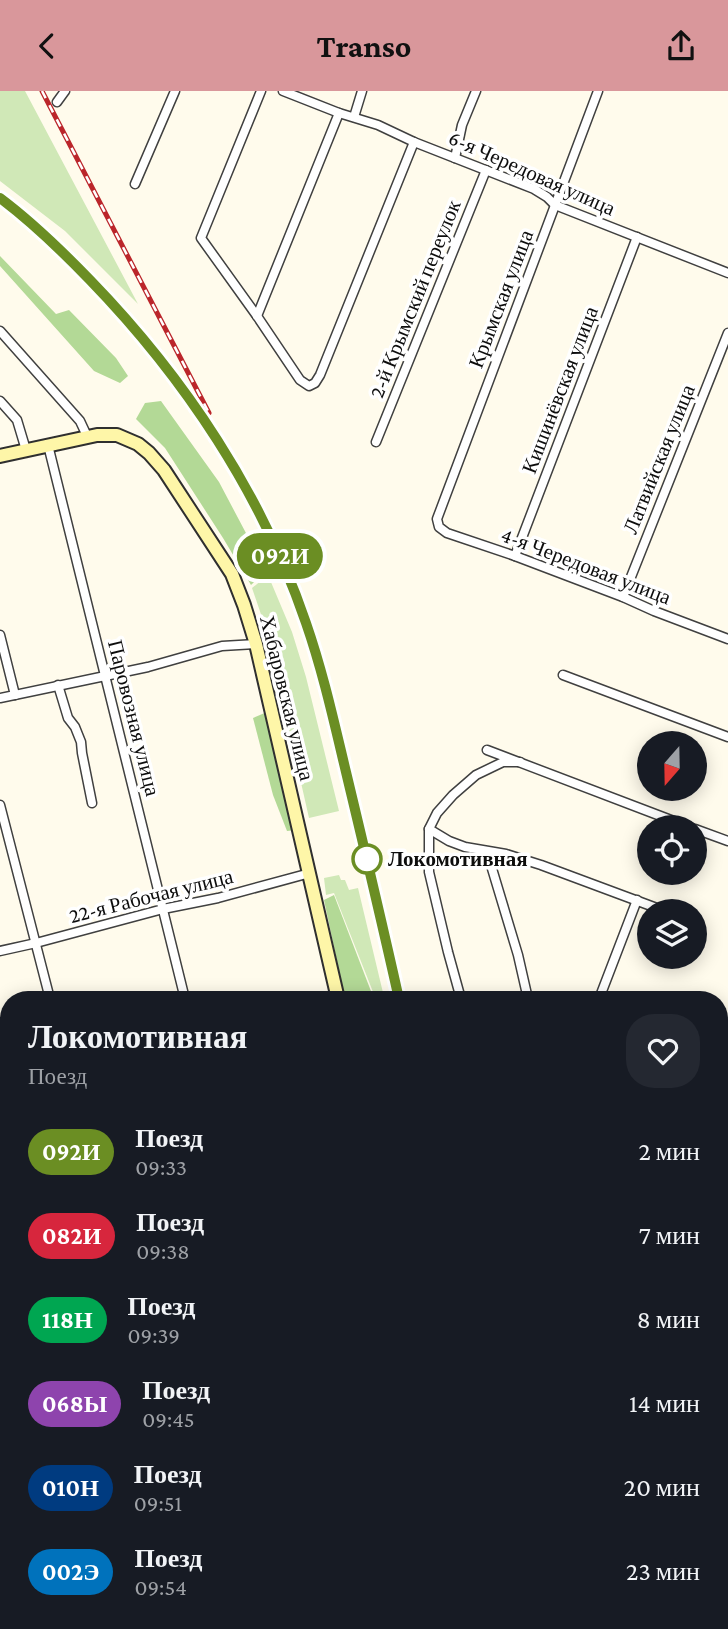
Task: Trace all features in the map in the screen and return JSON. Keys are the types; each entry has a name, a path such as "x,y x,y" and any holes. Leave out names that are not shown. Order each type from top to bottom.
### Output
{"main road":[{"name":"Хабаровская улица","path":"86,436 107,434 130,439 149,453 164,470 232,574 256,644 336,991"},
{"path":"0,456 86,436"}],"street":[{"path":"57,102 65,91"},
{"path":"135,184 175,91"},
{"path":"261,91 201,238 300,380 309,386 315,383 320,375 414,142"},
{"name":"6-я Чередовая улица","path":"283,91 378,125 534,189 555,205 728,273"},
{"path":"354,117 362,91"},
{"path":"455,158 462,125 476,91"},
{"name":"Крымская улица","path":"437,519 598,91"},
{"path":"257,316 339,113"},
{"name":"2-й Крымский переулок","path":"376,442 486,170"},
{"name":"Кишинёвская улица","path":"515,556 637,237"},
{"path":"0,331 80,421 86,436"},
{"name":"Латвийская улица","path":"623,597 728,333"},
{"path":"0,401 17,420 26,450"},
{"name":"Паровозная улица","path":"48,445 183,991"},
{"name":"4-я Чередовая улица","path":"437,519 439,527 447,533 515,556 726,638"},
{"path":"726,638 728,629"},
{"path":"0,635 15,695"},
{"path":"0,698 148,667 222,646 256,644"},
{"path":"563,675 728,737"},
{"path":"58,685 68,718 81,742 92,803"},
{"path":"487,750 659,815"},
{"path":"459,991 429,872 429,829 437,813 476,775 503,762 520,762"},
{"path":"0,806 48,991"},
{"path":"429,829 465,847 506,854 636,900 602,991"},
{"path":"707,833 728,841"},
{"path":"487,852 526,991"},
{"name":"22-я Рабочая улица","path":"0,951 310,873"}],"green space":[{"path":"0,91 25,91 138,304 65,231 0,181"},
{"path":"0,256 56,314 69,310 116,358 128,376 120,383 94,371 0,266"},
{"path":"161,401 219,482 266,571 251,585 165,448 136,419 145,403"},
{"path":"268,575 292,632 306,677 339,811 309,818 267,632 252,588"},
{"path":"267,712 296,830 287,831 273,795 253,718"},
{"path":"339,875 341,880 345,880 349,890 358,888 383,991 373,991 334,893 326,895 324,878"},
{"path":"334,895 371,991 343,991 324,900"}],"railway":[{"path":"42,91 209,413"},
{"path":"0,198 72,261 160,360 219,442 268,530 306,623 323,678 397,991"}],"train":[{"name":"092И","path":"0,198 67,256 126,318 175,378 217,439 263,519 287,572 321,668 397,991"}],"place":[{"name":"Локомотивная","path":"367,859"}]}
